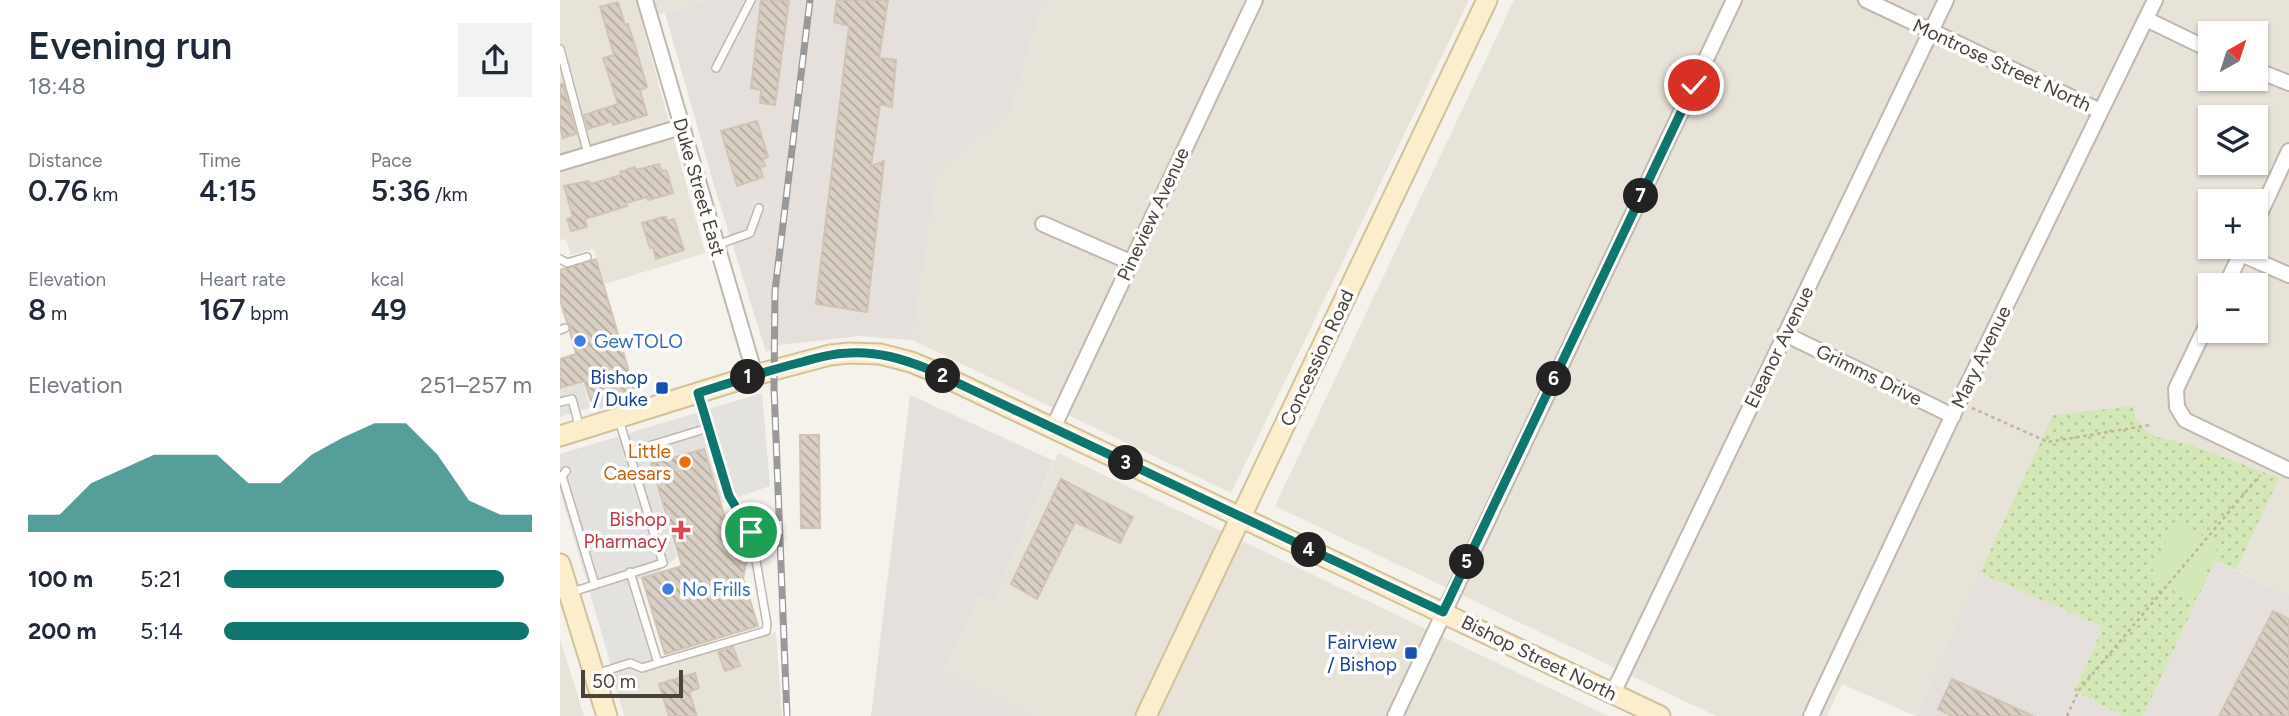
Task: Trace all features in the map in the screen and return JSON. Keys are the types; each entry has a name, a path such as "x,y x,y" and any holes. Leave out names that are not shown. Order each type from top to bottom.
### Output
{"main road":[{"name":"Concession Road","path":"1146,716 1488,0"},
{"name":"Bishop Street North","path":"560,436 754,374 849,353 894,357 928,369 1661,716"},
{"path":"560,564 566,597 607,716"}],"street":[{"name":"Duke Street East","path":"645,0 754,374"},
{"name":"Pineview Avenue","path":"1053,428 1255,0"},
{"path":"1395,716 1734,0"},
{"name":"Montrose Street North","path":"1866,0 2100,111"},
{"name":"Eleanor Avenue","path":"1613,693 1946,0"},
{"name":"Mary Avenue","path":"1811,716 1952,416 2155,0"},
{"path":"2146,19 2198,44"},
{"path":"2268,75 2289,83"},
{"path":"560,163 681,127"},
{"path":"2268,196 2289,151"},
{"path":"1043,225 1130,262"},
{"path":"2260,259 2289,275"},
{"name":"Grimms Drive","path":"1785,334 1952,416"},
{"path":"2198,343 2176,389 2177,407 2185,419 2289,470"}],"lane":[{"path":"716,68 748,2"},
{"path":"560,49 589,155"},
{"path":"716,245 750,233 759,208"},
{"path":"560,259 567,262 587,257"},
{"path":"593,675 630,663 642,668 766,631 751,532 729,496 698,393"},
{"path":"560,402 572,399 581,430"},
{"path":"566,597 663,563 619,418"},
{"path":"629,452 708,428"},
{"path":"566,471 562,476 595,585"},
{"path":"744,559 751,532"},
{"path":"631,572 658,663"}],"path":[{"path":"1959,402 2048,442 2150,425"},
{"path":"2067,716 2079,690 2260,475"}],"shaded area":[{"path":"560,0 707,0 641,20 705,253 605,284 594,249 571,255 566,239 560,240"},
{"path":"707,0 1044,0 1010,113 939,169 912,340 858,336 780,345 766,352 714,185 665,13"},
{"path":"1044,0 1469,0 1231,493 912,340 939,169 1010,113"},
{"path":"1514,0 2289,0 2289,595 2236,570 2278,478 2189,444 2160,439 2146,431 2135,417 2053,415 1916,716 1842,684 1827,716 1716,716 1275,506"},
{"path":"769,192 771,222 762,246 760,273 748,277 728,205"},
{"path":"583,382 590,408 560,417 560,389"},
{"path":"629,390 632,399 600,409 597,400"},
{"path":"762,393 770,486 721,503 705,448 650,464 677,557 659,572 638,579 664,665 615,679 560,491 560,454"},
{"path":"910,395 1054,461 994,602 980,596 943,670 1035,716 871,716"},
{"path":"1058,453 1608,716 1035,716 943,670 980,596 994,602"},
{"path":"2215,561 2289,595 2289,716 2143,716"},
{"path":"1980,573 2103,627 2074,691 2123,716 1916,716"},
{"path":"776,632 782,716 624,716 614,680"},
{"path":"560,639 584,716 560,716"}],"green space":[{"path":"2133,406 2135,417 2146,431 2160,438 2189,444 2279,478 2236,570 2215,561 2143,716 2123,716 2074,691 2103,627 1980,573 2053,415"},
{"path":"2174,523 2219,543 2194,600 2149,580"}],"building":[{"path":"761,0 789,0 775,105 760,103 761,90 751,88"},
{"path":"837,0 888,0 879,58 896,60 892,107 880,104 871,166 884,161 867,312 816,304 849,26 834,22"},
{"path":"618,2 625,25 628,24 647,87 640,90 647,115 613,125 612,121 588,129 584,115 618,104 603,58 614,55 600,7"},
{"path":"560,84 563,84 576,134 563,138 560,127"},
{"path":"757,121 768,157 763,159 765,166 760,167 763,177 737,186 721,131"},
{"path":"659,164 661,171 667,172 673,193 626,203 627,206 585,219 587,227 571,231 567,219 573,217 564,186 589,181 590,184 621,175 620,172 635,167 636,170"},
{"path":"666,217 667,221 674,219 684,250 656,259 642,223"},
{"path":"596,259 634,389 591,401 584,381 560,388 560,359 576,354 571,326 567,322 560,300 560,270"},
{"path":"800,435 819,435 820,528 801,528"},
{"path":"704,449 737,557 740,564 746,564 743,578 758,626 665,654 642,578 682,566 651,464"},
{"path":"1061,479 1133,517 1120,543 1075,522 1037,599 1011,584"},
{"path":"2273,611 2289,619 2289,716 2219,716"},
{"path":"733,647 740,666 725,671 718,652"},
{"path":"695,673 699,688 689,692 697,716 669,716 659,684"},
{"path":"1952,679 2033,716 1952,716 1938,709"}],"railway":[{"path":"787,716 774,387 775,291 810,0"}],"place":[{"name":"GewTOLO","path":"580,341"},
{"name":"Bishop / Duke","path":"662,388"},
{"name":"Little Caesars","path":"685,462"},
{"name":"Bishop Pharmacy","path":"681,530"},
{"name":"No Frills","path":"668,589"},
{"name":"Fairview / Bishop","path":"1411,653"}],"route":[{"path":"751,532 729,496 698,393 754,374 830,355 865,353 894,357 928,369 1443,612 1694,85"}]}
